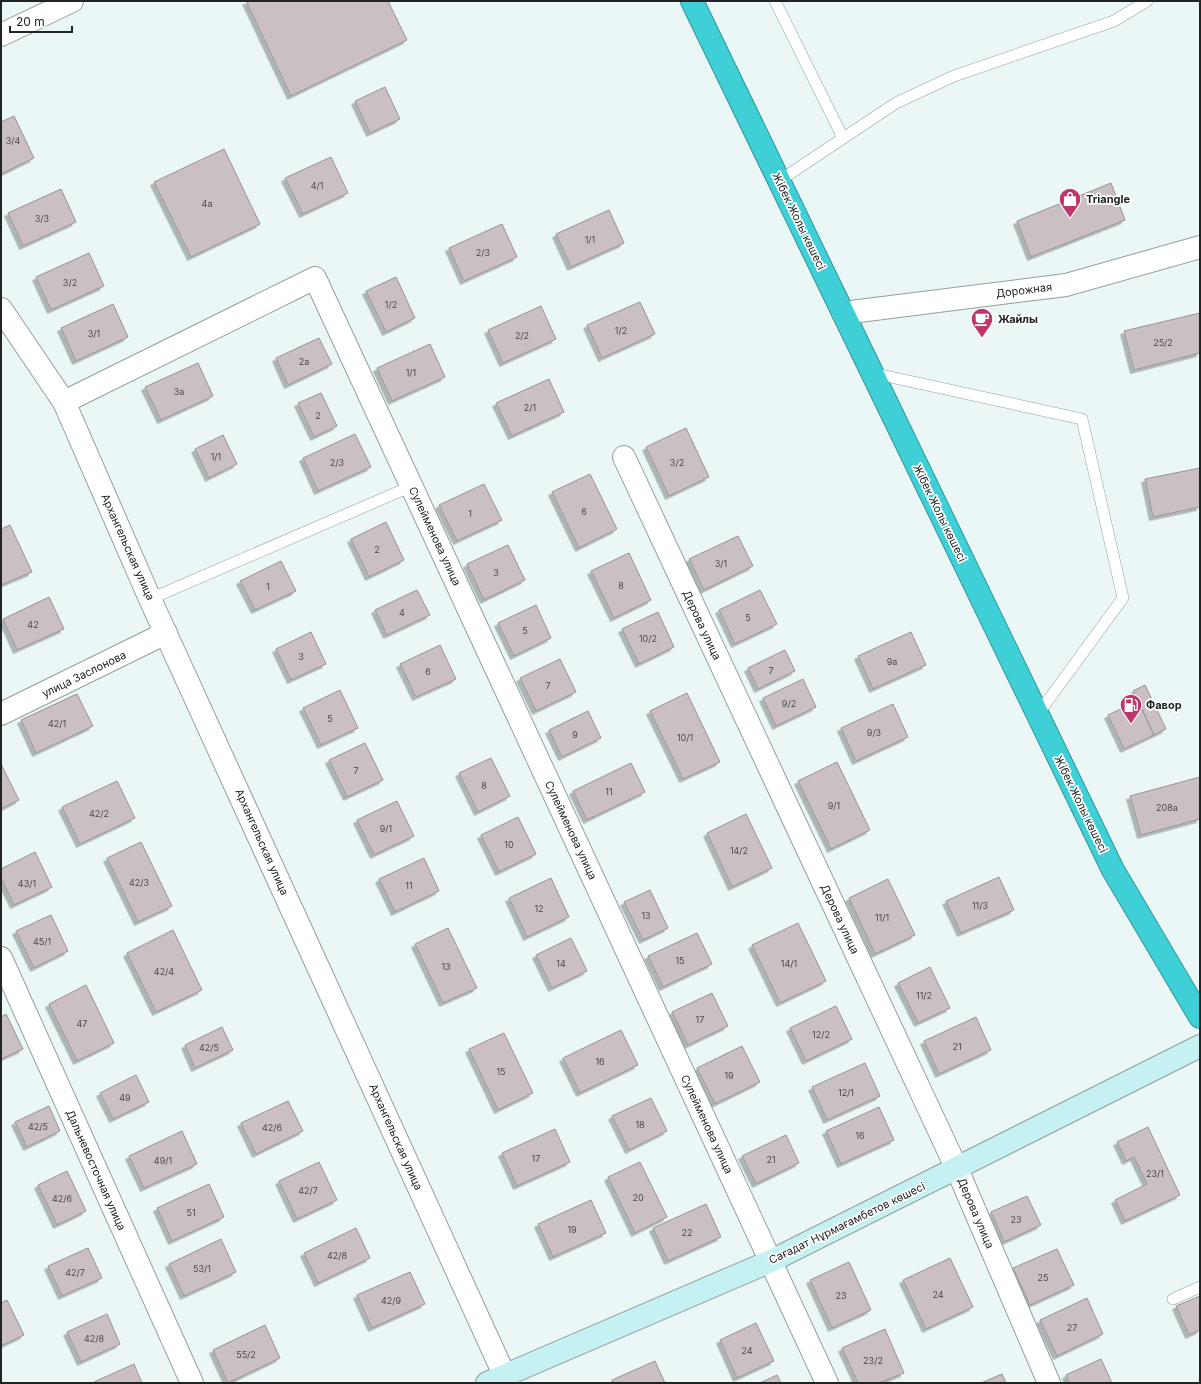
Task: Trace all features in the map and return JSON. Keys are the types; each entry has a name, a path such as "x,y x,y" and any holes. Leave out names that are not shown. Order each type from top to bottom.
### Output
{"highway":[{"name":"Жібек Жолы көшесі","path":"692,1 1113,870 1200,1017"}],"main road":[{"name":"Сағадат Нұрмағамбетов көшесі","path":"500,1380 771,1261 1200,1046"}],"street":[{"path":"1,35 72,1"},
{"name":"Дорожная","path":"843,313 1066,285 1200,247"},
{"name":"Сулейменова улица","path":"64,402 315,278 827,1383"},
{"name":"Архангельская улица","path":"1,309 64,402 150,599 500,1380"},
{"name":"Дерова улица","path":"624,457 957,1169 1049,1383"},
{"name":"улица Заслонова","path":"1,714 166,633"},
{"name":"Дальневосточная улица","path":"1,958 192,1383"}],"lane":[{"path":"775,1 843,138"},
{"path":"779,181 896,103 954,76 1114,21 1147,1"},
{"path":"872,373 1082,419 1123,598 1038,714"},
{"path":"150,599 412,486"},
{"path":"1174,1299 1200,1287"}],"building":[{"path":"246,1 388,1 407,40 291,96"},
{"path":"385,87 400,119 370,133 355,101"},
{"path":"14,116 34,158 1,174 1,122"},
{"path":"224,149 260,224 191,257 154,182"},
{"path":"331,157 348,193 303,214 285,178"},
{"path":"1111,183 1125,220 1031,257 1017,221"},
{"path":"61,189 76,222 23,246 8,213"},
{"path":"609,210 624,243 571,267 556,234"},
{"path":"502,224 517,257 464,281 449,248"},
{"path":"89,253 104,286 51,310 36,277"},
{"path":"396,277 415,318 386,332 366,291"},
{"path":"640,302 655,334 602,358 587,325"},
{"path":"113,304 128,337 76,361 61,328"},
{"path":"541,306 556,339 503,363 488,330"},
{"path":"1200,313 1200,353 1134,370 1124,331"},
{"path":"319,338 332,364 288,385 276,358"},
{"path":"430,344 445,377 392,401 377,368"},
{"path":"198,363 213,396 161,420 145,387"},
{"path":"549,379 564,412 512,436 496,403"},
{"path":"321,393 337,426 314,437 298,403"},
{"path":"686,428 709,477 669,496 646,447"},
{"path":"355,434 371,467 318,491 303,458"},
{"path":"223,435 237,464 209,478 195,449"},
{"path":"1200,468 1200,507 1153,517 1145,479"},
{"path":"590,474 617,529 579,548 552,492"},
{"path":"484,484 502,520 457,541 439,505"},
{"path":"386,522 404,560 369,577 351,539"},
{"path":"10,525 32,572 1,585 1,529"},
{"path":"738,536 753,566 704,590 689,559"},
{"path":"508,545 525,580 484,600 467,564"},
{"path":"629,553 651,600 614,618 591,571"},
{"path":"281,561 296,591 255,610 240,581"},
{"path":"417,590 430,615 387,635 375,610"},
{"path":"760,590 777,624 735,644 719,610"},
{"path":"49,597 64,629 17,650 3,619"},
{"path":"536,605 551,638 514,656 498,623"},
{"path":"658,612 674,647 639,664 622,629"},
{"path":"311,632 326,664 291,680 276,649"},
{"path":"911,632 926,665 873,689 858,656"},
{"path":"440,645 456,679 416,697 400,664"},
{"path":"785,650 795,671 758,689 748,668"},
{"path":"560,659 576,692 536,711 520,678"},
{"path":"803,679 816,707 776,726 763,698"},
{"path":"1145,685 1166,729 1154,735 1133,691"},
{"path":"340,690 358,728 321,745 303,708"},
{"path":"687,693 720,762 683,779 650,711"},
{"path":"77,694 93,726 36,753 21,720"},
{"path":"1138,701 1154,735 1124,749 1108,715"},
{"path":"893,704 908,737 856,761 841,728"},
{"path":"588,711 601,738 562,757 549,730"},
{"path":"365,743 383,780 347,797 329,760"},
{"path":"491,758 510,796 478,812 459,773"},
{"path":"837,762 870,830 831,849 798,781"},
{"path":"631,763 645,792 587,820 573,791"},
{"path":"1,764 19,800 1,809"},
{"path":"1200,777 1200,819 1141,835 1130,796"},
{"path":"117,781 135,818 80,844 62,807"},
{"path":"397,801 414,836 374,855 357,820"},
{"path":"746,814 772,868 732,887 707,833"},
{"path":"518,817 536,854 499,872 481,835"},
{"path":"141,842 172,906 138,922 107,858"},
{"path":"35,852 52,887 14,905 1,878 1,869"},
{"path":"424,858 439,891 395,912 379,879"},
{"path":"999,877 1014,910 961,933 946,901"},
{"path":"551,878 569,917 527,937 509,898"},
{"path":"888,879 915,935 875,954 849,898"},
{"path":"650,890 668,928 643,940 624,902"},
{"path":"51,915 68,951 34,968 16,931"},
{"path":"798,923 826,981 780,1003 752,945"},
{"path":"448,928 477,988 443,1003 415,944"},
{"path":"173,930 202,990 156,1012 127,953"},
{"path":"697,933 712,964 663,987 648,956"},
{"path":"571,938 587,971 552,988 536,955"},
{"path":"930,967 950,1008 918,1023 898,983"},
{"path":"86,985 114,1043 77,1061 49,1004"},
{"path":"712,993 728,1026 688,1045 672,1012"},
{"path":"836,1006 852,1039 806,1061 790,1028"},
{"path":"6,1014 23,1049 1,1059 1,1017"},
{"path":"976,1017 991,1050 939,1074 924,1041"},
{"path":"222,1027 233,1050 195,1068 185,1045"},
{"path":"621,1030 638,1065 580,1093 563,1058"},
{"path":"504,1033 533,1093 498,1110 469,1049"},
{"path":"742,1046 760,1082 715,1104 697,1068"},
{"path":"865,1063 880,1096 827,1120 812,1087"},
{"path":"136,1075 149,1102 113,1119 100,1093"},
{"path":"651,1098 667,1131 629,1150 612,1116"},
{"path":"288,1101 303,1131 256,1154 241,1123"},
{"path":"49,1106 60,1131 27,1147 15,1122"},
{"path":"879,1107 894,1140 841,1164 826,1131"},
{"path":"1148,1127 1180,1195 1125,1221 1115,1200 1147,1184 1134,1157 1126,1161 1117,1142"},
{"path":"555,1129 570,1162 517,1186 502,1153"},
{"path":"182,1131 197,1164 144,1188 129,1156"},
{"path":"786,1135 799,1163 756,1184 742,1156"},
{"path":"319,1162 337,1200 297,1219 279,1181"},
{"path":"640,1162 667,1217 635,1233 608,1177"},
{"path":"67,1171 86,1211 57,1225 38,1185"},
{"path":"209,1184 224,1217 172,1241 157,1208"},
{"path":"1027,1196 1041,1225 1004,1242 991,1212"},
{"path":"591,1200 606,1233 553,1257 538,1224"},
{"path":"706,1204 721,1237 668,1261 653,1228"},
{"path":"356,1228 370,1258 318,1283 304,1253"},
{"path":"221,1239 236,1272 184,1296 169,1264"},
{"path":"88,1248 102,1278 62,1296 48,1266"},
{"path":"1057,1249 1074,1285 1030,1305 1013,1268"},
{"path":"950,1258 973,1307 926,1329 903,1280"},
{"path":"849,1262 871,1310 832,1328 810,1280"},
{"path":"410,1272 425,1304 372,1328 357,1295"},
{"path":"1200,1296 1200,1330 1189,1335 1176,1306"},
{"path":"1087,1298 1103,1334 1057,1356 1040,1320"},
{"path":"7,1300 24,1335 1,1346 1,1303"},
{"path":"107,1314 120,1344 81,1362 67,1332"},
{"path":"756,1323 774,1361 737,1378 720,1340"},
{"path":"265,1325 280,1358 228,1383 213,1350"},
{"path":"885,1329 904,1373 879,1383 858,1383 842,1348"},
{"path":"1101,1359 1112,1383 1069,1383 1066,1375"},
{"path":"655,1361 665,1383 613,1383 612,1380"},
{"path":"134,1364 142,1383 94,1382"},
{"path":"1002,1374 1006,1383 981,1383"},
{"path":"777,1375 781,1383 760,1383"}],"place":[{"name":"Triangle","path":"1070,218"},
{"name":"Жайлы","path":"982,338"},
{"name":"Фавор","path":"1131,724"}]}
